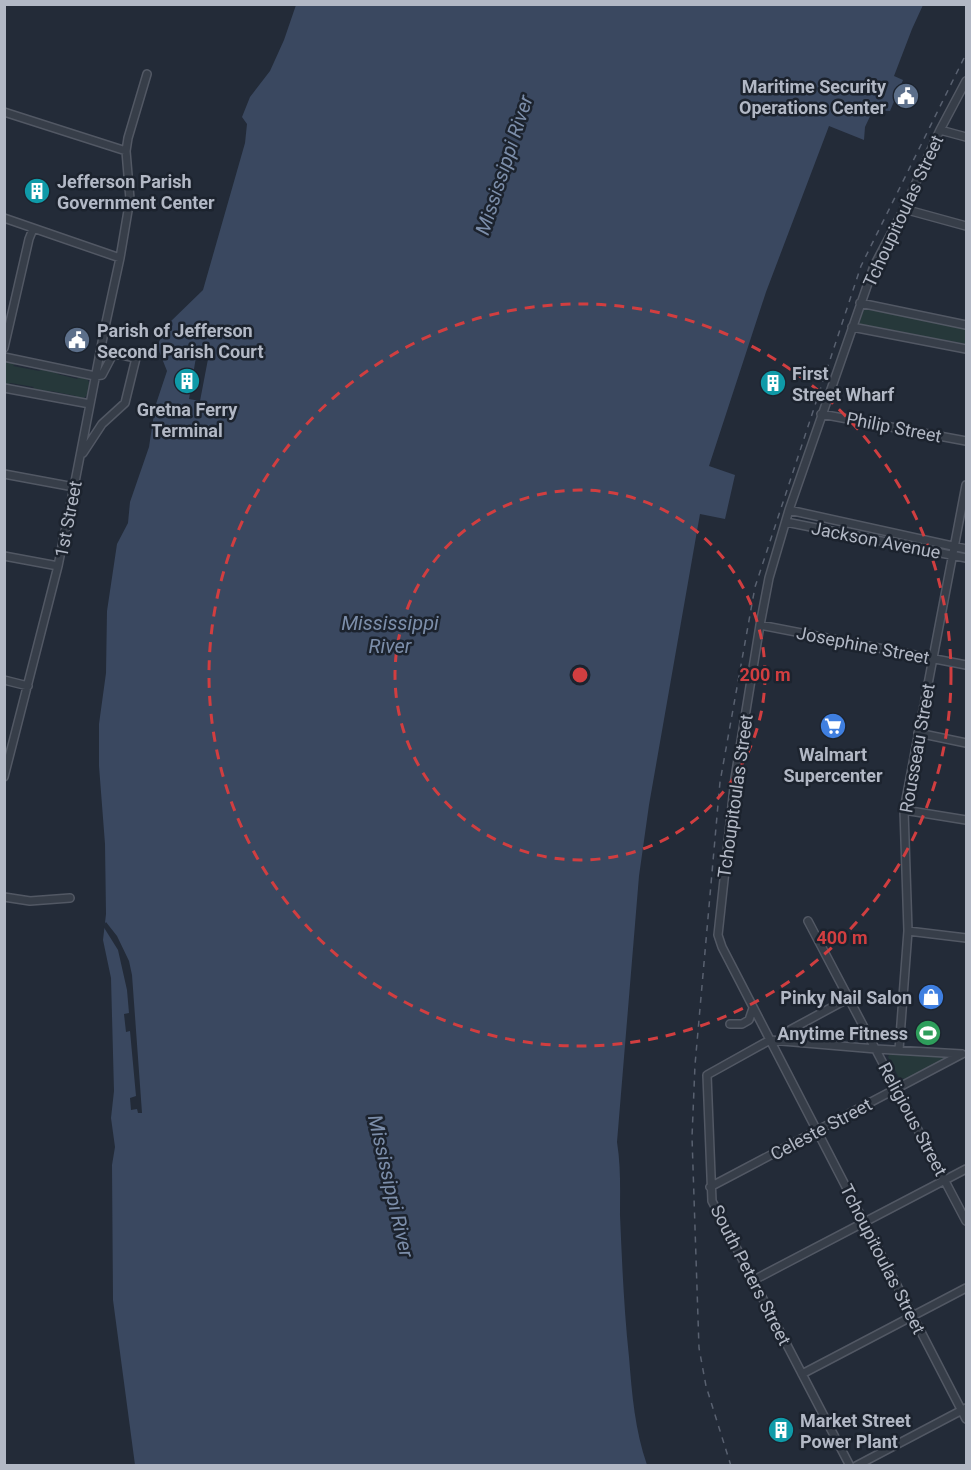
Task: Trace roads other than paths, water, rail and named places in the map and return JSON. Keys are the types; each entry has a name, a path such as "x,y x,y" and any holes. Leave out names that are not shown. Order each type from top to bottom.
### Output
{"street":[{"path":"4,112 126,151 147,74"},
{"name":"Tchoupitoulas Street","path":"966,81 874,266 821,414 769,578 735,778 718,935 753,1008 913,1316 964,1409 966,1419"},
{"path":"940,130 966,137"},
{"name":"1st Street","path":"4,777 58,566 120,258 130,199 126,151"},
{"path":"904,208 966,226"},
{"path":"4,218 120,258"},
{"path":"4,348 33,229"},
{"path":"860,303 966,325"},
{"path":"852,327 966,349"},
{"path":"4,357 95,376 102,375 112,356 116,354 136,358 125,403 102,424 80,458"},
{"path":"4,388 90,404"},
{"name":"Philip Street","path":"821,414 966,441"},
{"path":"4,474 74,487"},
{"name":"Rousseau Street","path":"899,1050 908,931 904,810 966,485"},
{"name":"Jackson Avenue","path":"789,510 966,549"},
{"name":"Jackson Avenue","path":"786,522 966,558"},
{"path":"4,556 58,566"},
{"name":"Josephine Street","path":"760,625 966,665"},
{"path":"4,680 27,686"},
{"path":"918,733 966,743"},
{"path":"904,810 966,820"},
{"path":"4,897 30,901 70,898"},
{"name":"Religious Street","path":"808,921 966,1221"},
{"path":"908,931 966,938"},
{"path":"790,1030 849,999"},
{"path":"730,1024 742,1024 749,1020 753,1008"},
{"path":"770,1040 964,1054"},
{"name":"South Peters Street","path":"770,1040 707,1075 712,1201 850,1466"},
{"name":"Celeste Street","path":"710,1187 964,1054"},
{"path":"752,1281 966,1169"},
{"path":"802,1374 966,1288"},
{"path":"856,1466 964,1409"}],"water":[{"name":"Mississippi River","path":"296,5 923,5 894,76 903,80 890,111 873,110 865,127 864,140 829,126 766,292 709,466 735,475 725,519 700,514 649,805 639,876 617,1142 620,1170 623,1286 631,1385 637,1425 647,1465 135,1465 113,1300 112,1165 115,1147 111,1118 114,1091 111,978 103,940 106,914 105,844 99,766 99,724 106,673 107,611 117,544 128,523 130,502 149,447 155,407 167,371 157,346 167,325 203,290 245,143 247,124 242,117 250,97 270,71"}],"railway":[{"path":"731,1466 706,1386 699,1348 692,1137 695,1065 720,782 755,587 861,266 966,54"}],"place":[{"name":"Maritime Security Operations Center","path":"906,96"},
{"name":"Jefferson Parish Government Center","path":"37,191"},
{"name":"Parish of Jefferson Second Parish Court","path":"77,340"},
{"name":"Gretna Ferry Terminal","path":"187,381"},
{"name":"First Street Wharf","path":"773,383"},
{"name":"Walmart Supercenter","path":"833,726"},
{"name":"Pinky Nail Salon","path":"931,997"},
{"name":"Anytime Fitness","path":"928,1033"},
{"name":"Market Street Power Plant","path":"781,1430"}]}
